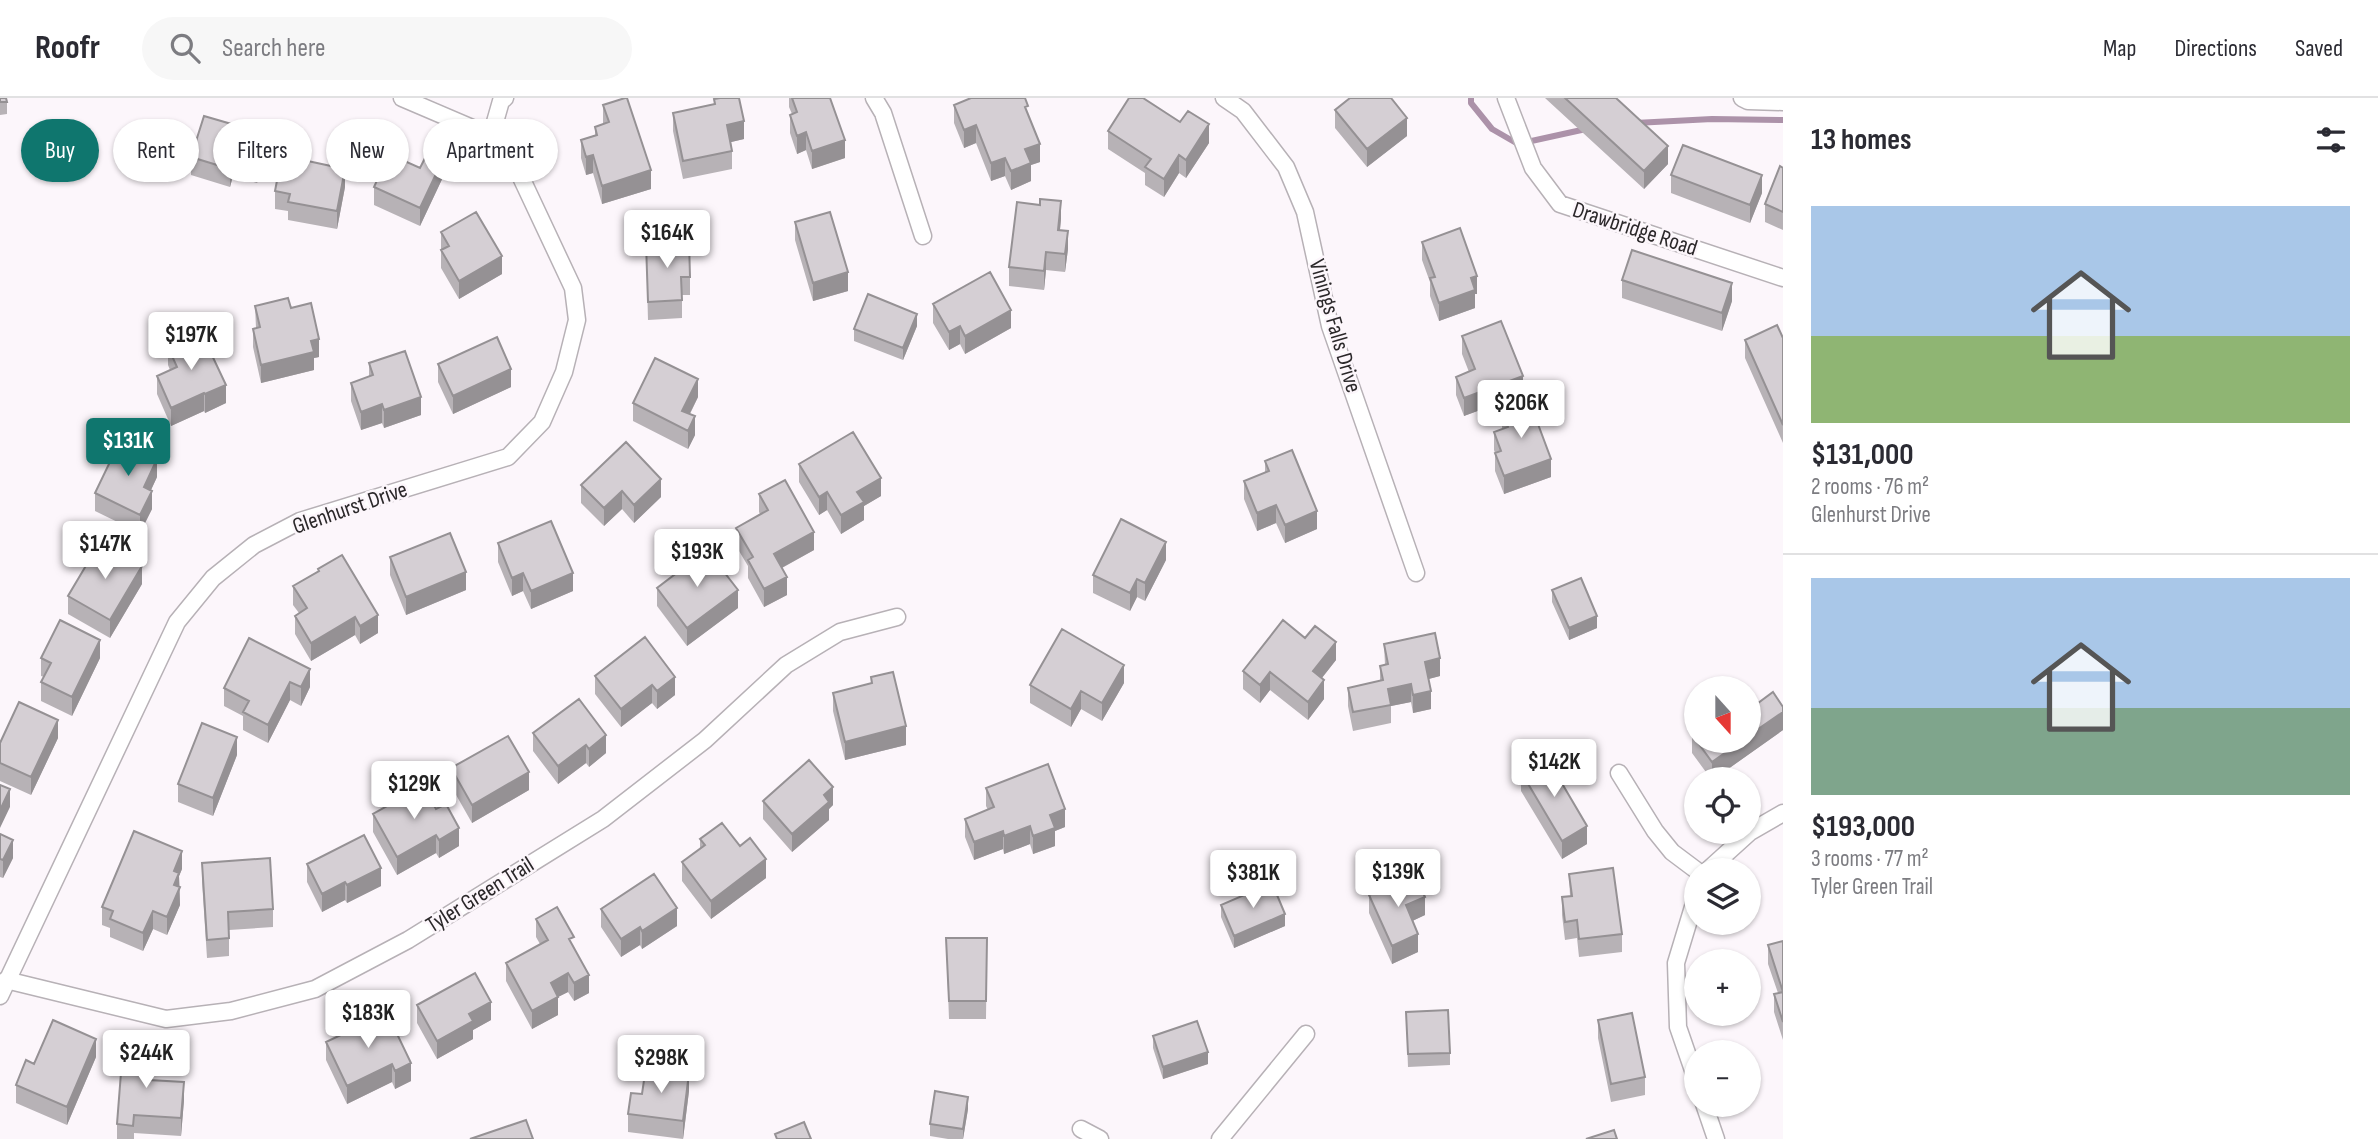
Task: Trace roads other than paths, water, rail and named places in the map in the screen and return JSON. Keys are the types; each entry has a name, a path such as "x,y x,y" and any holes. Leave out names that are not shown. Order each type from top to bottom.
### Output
{"street":[{"name":"Glenhurst Drive","path":"402,98 451,119"},
{"path":"496,119 501,101 505,98"},
{"path":"874,98 883,113 923,236"},
{"name":"Vinings Falls Drive","path":"1224,98 1243,111 1286,167 1305,212 1330,326 1416,573"},
{"name":"Drawbridge Road","path":"1506,98 1533,168 1560,204 1783,278"},
{"path":"1742,98 1748,101 1783,102"},
{"name":"Glenhurst Drive","path":"3,988 177,622 213,578 254,545 300,521 508,457 542,422 564,372 577,320 573,288 523,182"},
{"name":"Tyler Green Trail","path":"3,988 166,1019 231,1011 315,989 408,940 603,818 705,740 786,664 839,632 897,617"},
{"path":"1619,773 1655,831 1672,852 1684,861"},
{"path":"1721,858 1750,832 1783,813"},
{"path":"1684,935 1676,963 1678,1027 1684,1044"},
{"path":"1220,1139 1306,1034"},
{"path":"1708,1117 1716,1139"},
{"path":"1081,1129 1100,1139"}],"waterway":[{"path":"1471,98 1471,103 1492,129 1518,144 1586,129"},
{"path":"1635,123 1712,119 1783,120"}]}
